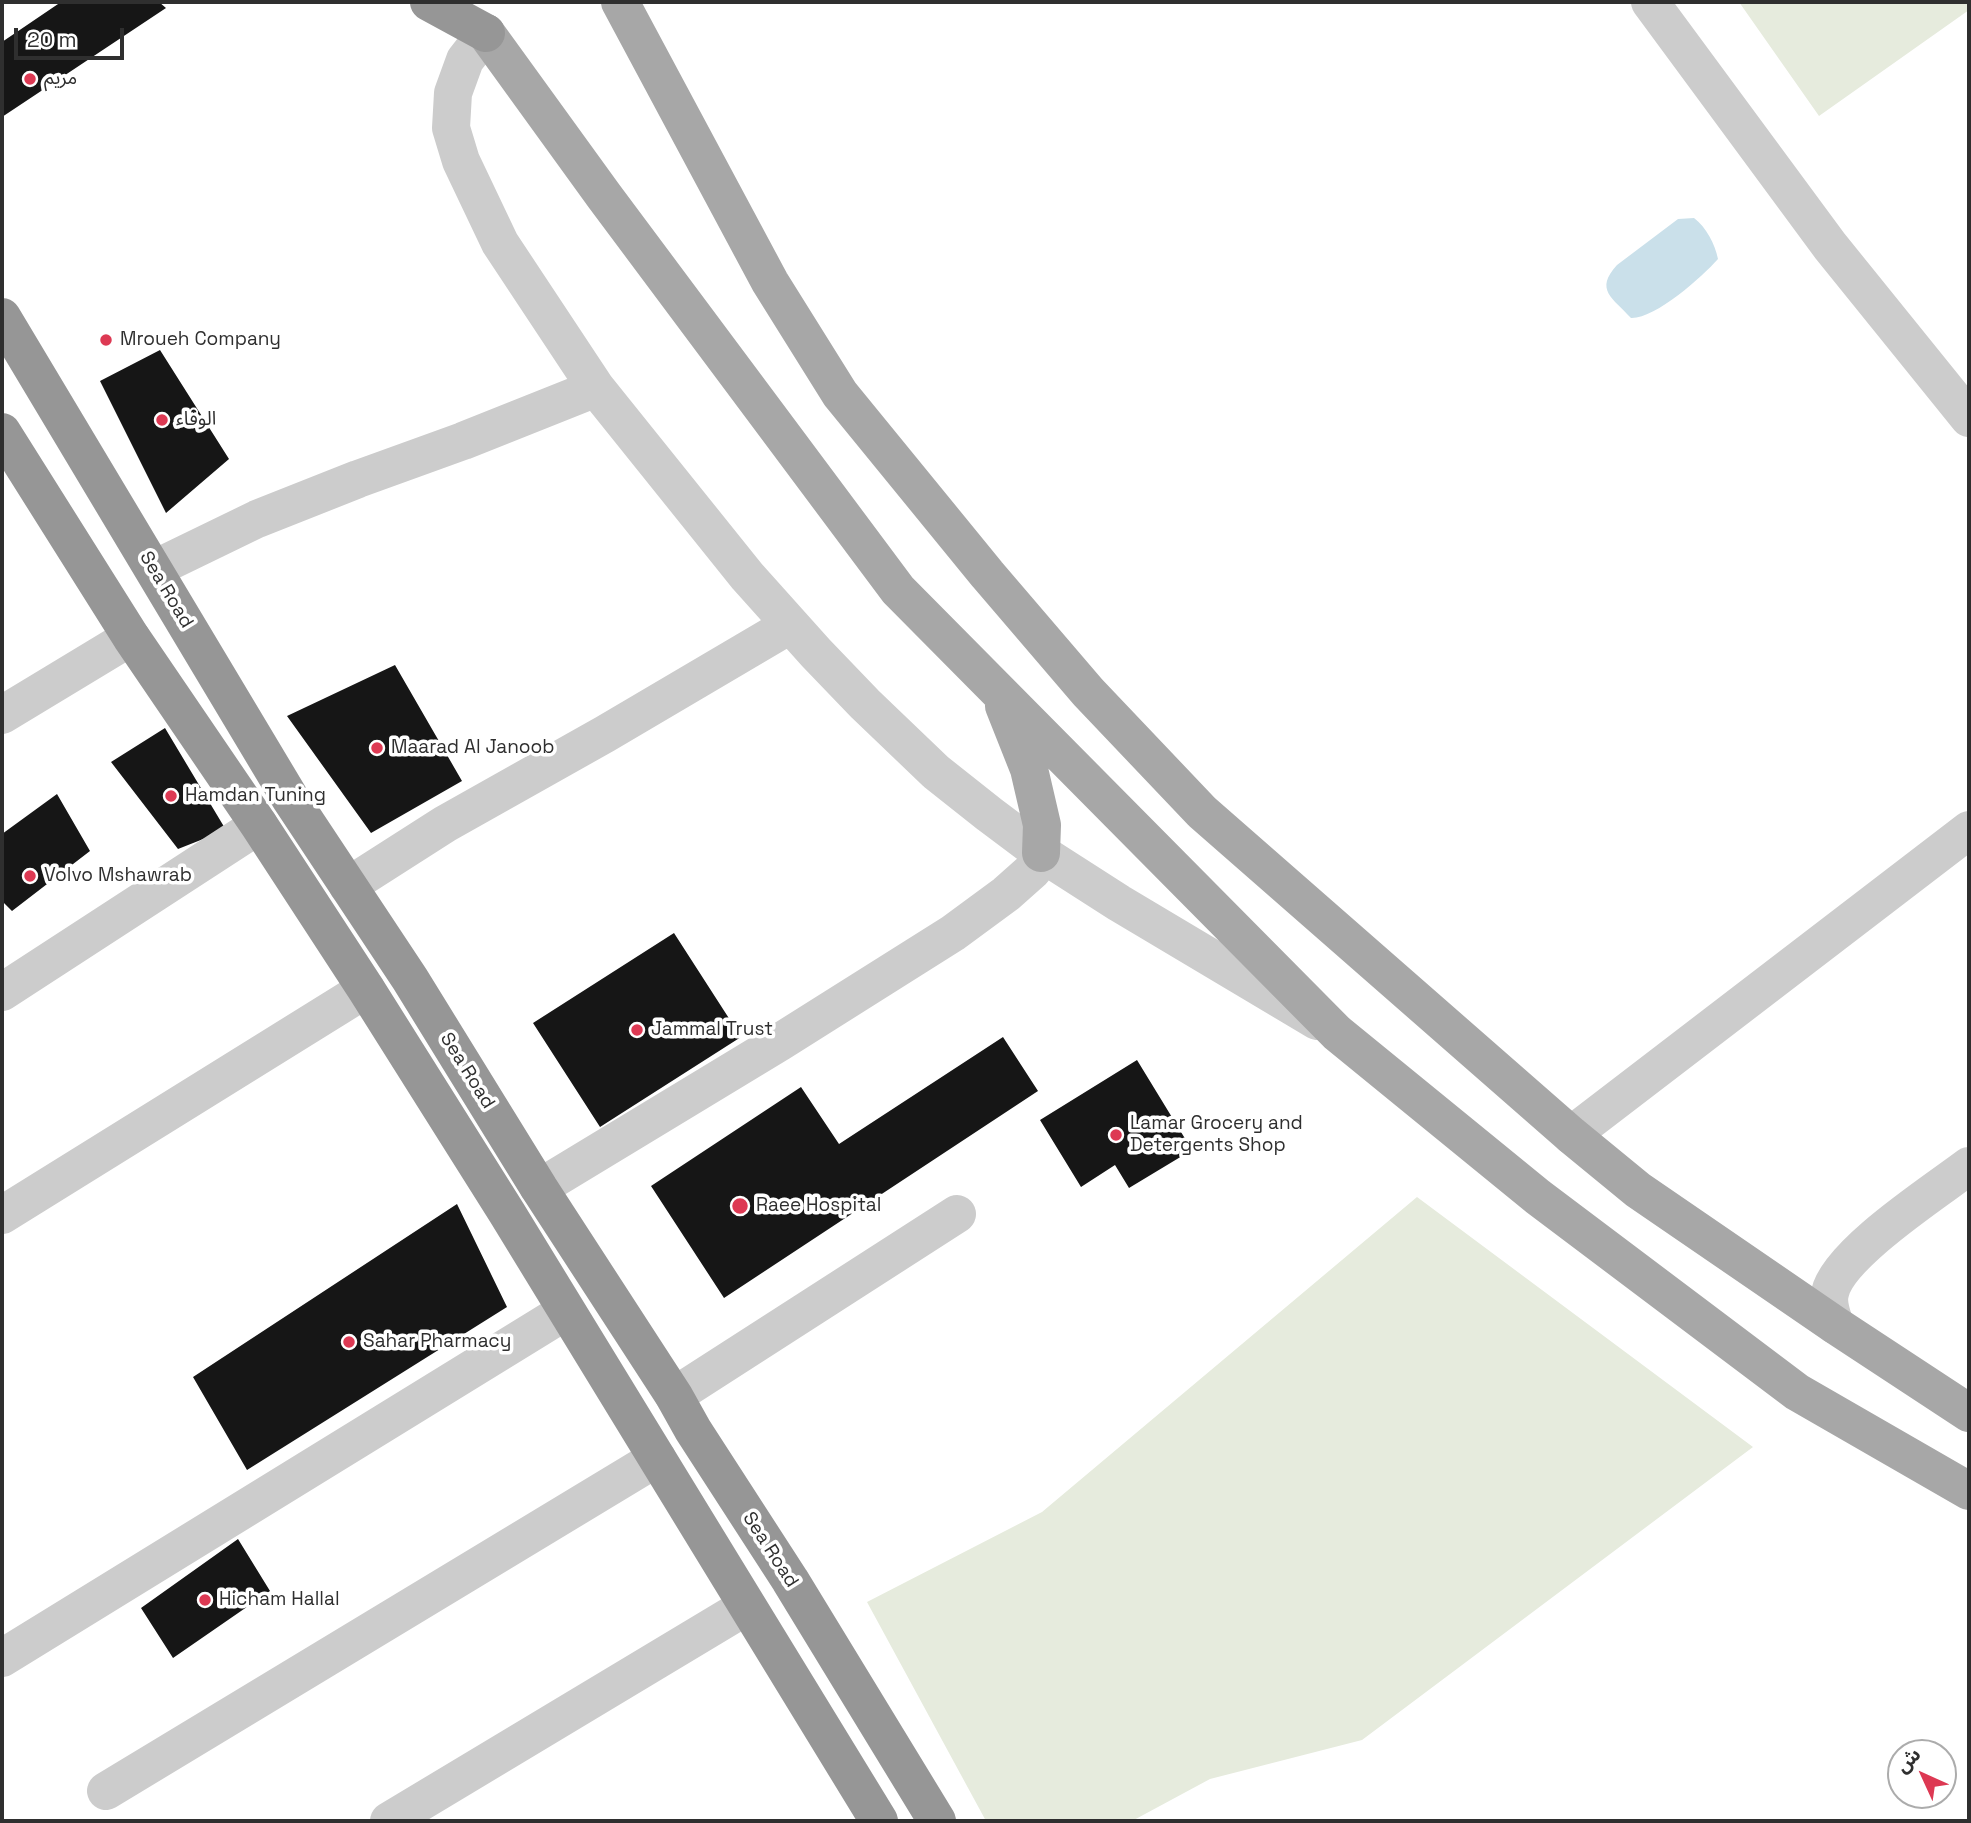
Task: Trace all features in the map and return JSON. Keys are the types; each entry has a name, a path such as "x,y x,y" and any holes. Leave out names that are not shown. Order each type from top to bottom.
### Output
{"highway":[{"path":"429,2 486,33"},
{"path":"464,2 486,33"},
{"name":"Sea Road","path":"2,317 290,798 410,979 539,1188 674,1396 937,1821"},
{"path":"2,432 131,637 366,989 507,1213 879,1821"}],"main road":[{"path":"620,2 771,282 840,394 987,574 1088,692 1202,812 1571,1135 1639,1190 1835,1325 1969,1413"},
{"path":"486,33 898,590 1337,1033 1538,1197 1797,1392 1969,1491"},
{"path":"998,691 1029,769 1042,825 1041,853"}],"street":[{"path":"1650,2 1830,246 1969,418"},
{"path":"486,33 464,60 453,93 451,128 461,161 500,243 596,388 747,576 865,704 936,772 1041,853 1119,903 1337,1033"},
{"path":"154,569 257,519 596,388"},
{"path":"348,886 446,824 790,625"},
{"path":"2,715 131,637"},
{"path":"2,992 259,825"},
{"path":"1571,1135 1969,830"},
{"path":"539,1188 953,933 1006,894 1033,870 1041,853"},
{"path":"2,1215 366,989"},
{"path":"1835,1325 1829,1304 1830,1292 1856,1254 1890,1224 1969,1166"},
{"path":"674,1396 957,1214"},
{"path":"2,1657 566,1311"},
{"path":"106,1791 657,1458"},
{"path":"389,1821 747,1606"}],"shaded area":[{"path":"1739,2 1969,2 1969,10 1819,116"},
{"path":"1417,1197 1753,1447 1362,1740 1210,1779 1132,1821 986,1821 867,1602 1042,1512"}],"water":[{"path":"1694,218 1709,236 1718,259 1665,305 1631,318 1609,293 1607,281 1610,274 1617,265 1678,219"}],"building":[{"name":"مريم","path":"61,2 159,2 166,8 2,117 2,42"},
{"name":"الوفاء","path":"160,350 229,459 166,513 100,381"},
{"name":"Maarad Al Janoob","path":"395,665 462,781 371,833 287,716"},
{"name":"Hamdan Tuning","path":"165,728 226,830 178,849 111,762"},
{"name":"Volvo Mshawrab","path":"57,794 90,851 12,911 2,901 2,834"},
{"name":"Jammal Trust","path":"674,933 741,1037 600,1127 533,1023"},
{"path":"1003,1037 1038,1091 724,1298 651,1186 801,1087 839,1144"},
{"name":"Lamar Grocery and Detergents Shop","path":"1137,1060 1192,1150 1129,1188 1115,1165 1081,1187 1040,1120"},
{"name":"Sahar Pharmacy","path":"457,1204 507,1307 247,1470 193,1377"},
{"name":"Hicham Hallal","path":"238,1539 270,1591 173,1658 141,1608"}],"place":[{"name":"مريم","path":"30,79"},
{"name":"Mroueh Company","path":"106,340"},
{"name":"الوفاء","path":"162,420"},
{"name":"Maarad Al Janoob","path":"377,748"},
{"name":"Hamdan Tuning","path":"171,796"},
{"name":"Volvo Mshawrab","path":"30,876"},
{"name":"Jammal Trust","path":"637,1030"},
{"name":"Lamar Grocery and Detergents Shop","path":"1116,1135"},
{"name":"Raee Hospital","path":"740,1206"},
{"name":"Sahar Pharmacy","path":"349,1342"},
{"name":"Hicham Hallal","path":"205,1600"}]}
